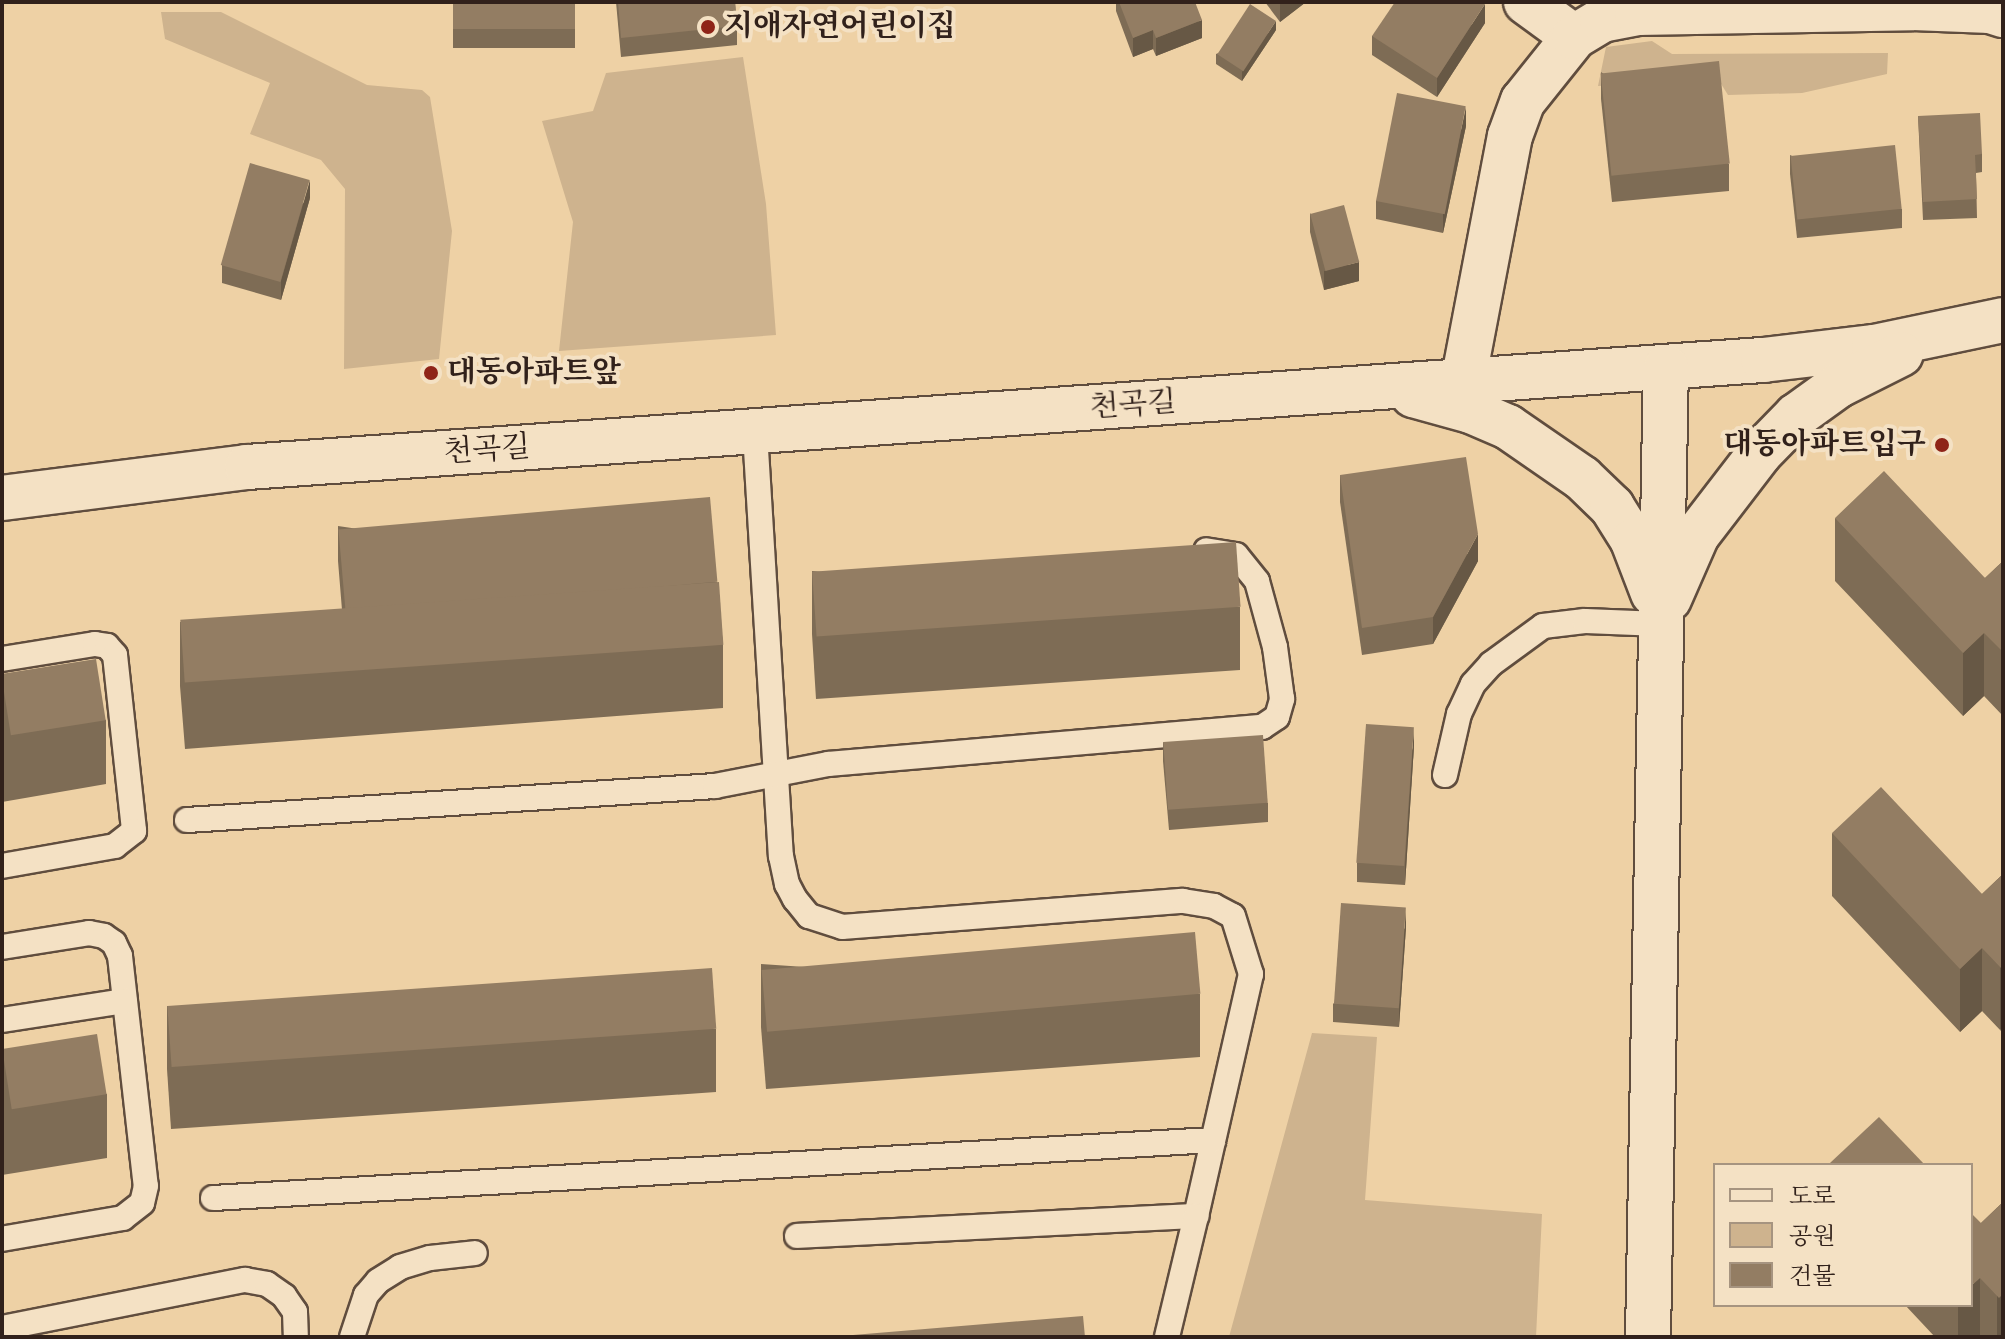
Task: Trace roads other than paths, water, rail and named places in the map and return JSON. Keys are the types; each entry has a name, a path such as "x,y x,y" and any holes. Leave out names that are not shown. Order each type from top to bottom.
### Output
{"street":[{"path":"1526,2 1574,37"},
{"path":"1463,382 1510,136 1523,101 1574,37 1602,20 1637,13 1913,8 1990,11 2003,15"},
{"path":"1661,624 1677,574 1697,535 1723,497 1796,416 1839,385 1889,358 1949,334 2003,320"},
{"name":"천곡길","path":"2,498 247,467 1666,367 1874,347 1949,334"},
{"path":"1648,1337 1666,367"},
{"path":"1376,388 1429,398 1508,427 1582,478 1612,507 1633,541 1650,578 1661,624"}],"lane":[{"path":"755,433 775,776 784,876 795,899 820,922 842,927 1183,901 1214,906 1233,916 1251,974 1167,1337"},
{"path":"187,820 715,786 828,764 1262,727 1271,723 1282,699 1275,647 1257,581 1236,555 1214,549 1183,551"},
{"path":"1445,775 1459,714 1473,684 1491,664 1543,626 1585,621 1661,624"},
{"path":"2,659 95,644 107,646 115,655 134,825 131,837 115,846 2,866"},
{"path":"2,947 78,934 104,936 114,943 120,956 146,1186 142,1203 123,1218 2,1239"},
{"path":"2,1020 125,1001"},
{"path":"213,1198 1213,1140"},
{"path":"797,1236 1196,1216"},
{"path":"352,1337 366,1295 378,1281 400,1267 430,1258 475,1253"},
{"path":"2,1328 245,1280 267,1284 284,1296 295,1312 296,1337"}],"place":[{"name":"지애자연어린이집","path":"708,27"},
{"name":"대동아파트앞","path":"431,373"},
{"name":"대동아파트입구","path":"1942,445"}]}
